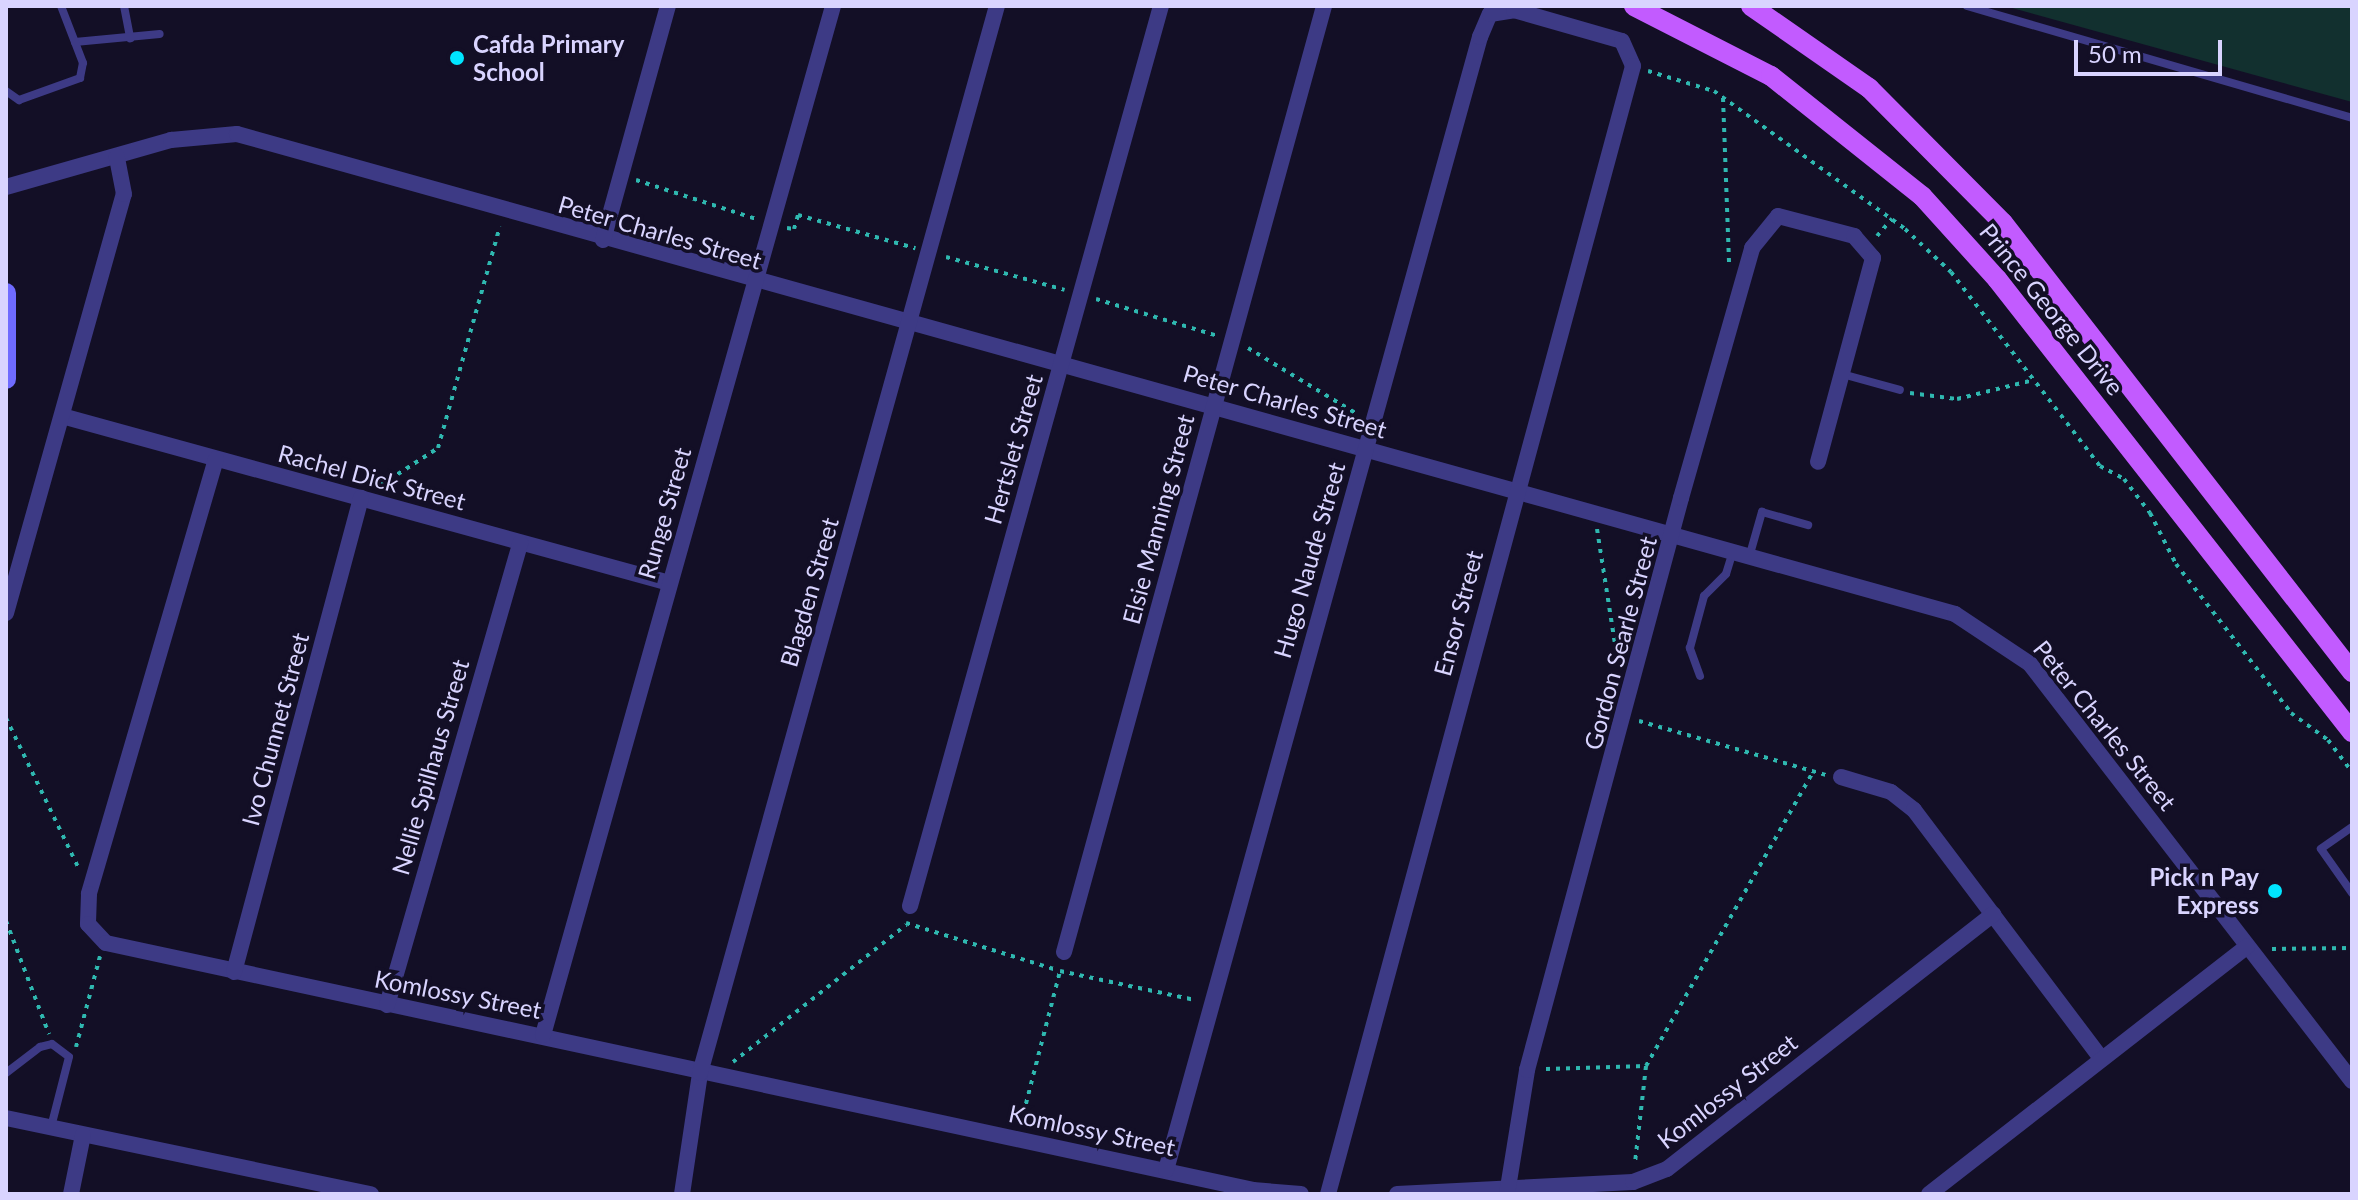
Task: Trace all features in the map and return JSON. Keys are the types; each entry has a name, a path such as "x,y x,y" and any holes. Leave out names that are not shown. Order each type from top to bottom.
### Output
{"main road":[{"name":"Prince George Drive","path":"1634,6 1771,76 1922,196 1997,279 2352,732"},
{"name":"Prince George Drive","path":"1751,6 1869,88 2003,223 2352,672"},
{"path":"6,293 6,379"}],"street":[{"path":"603,240 668,6"},
{"name":"Runge Street","path":"543,1035 833,6"},
{"name":"Blagden Street","path":"682,1194 700,1073 997,6"},
{"name":"Hertslet Street","path":"910,906 1161,6"},
{"name":"Elsie Manning Street","path":"1064,952 1324,6"},
{"name":"Hugo Naude Street","path":"1166,1170 1209,1004 1490,14 1538,15 1629,45"},
{"name":"Ensor Street","path":"1328,1194 1633,66 1629,45"},
{"name":"Peter Charles Street","path":"6,187 194,135 237,134 756,285 1061,367 1215,404 1943,610 2012,647 2352,1081"},
{"path":"6,613 124,194 117,157"},
{"name":"Gordon Searle Street","path":"1507,1192 1527,1070 1758,234 1778,216 1868,249"},
{"path":"1818,462 1842,374 1868,249"},
{"name":"Rachel Dick Street","path":"62,416 669,583"},
{"path":"106,943 88,924 89,894 216,459"},
{"name":"Ivo Chunnet Street","path":"234,972 361,498"},
{"name":"Nellie Spilhaus Street","path":"387,1005 520,543"},
{"path":"1841,777 1903,800 2101,1058"},
{"name":"Komlossy Street","path":"1397,1194 1507,1192 1633,1182 1667,1169 1993,914"},
{"name":"Komlossy Street","path":"106,943 387,1005 543,1035 700,1073 1166,1170 1301,1194"},
{"path":"1929,1194 2247,946"},
{"path":"6,1118 371,1194"},
{"path":"71,1194 83,1135"}],"lane":[{"path":"6,91 19,100 76,82 83,63 61,6"},
{"path":"124,6 130,38"},
{"path":"1967,6 2352,118"},
{"path":"75,42 160,34"},
{"path":"1842,374 1900,390"},
{"path":"1750,554 1762,512 1808,525"},
{"path":"1700,676 1690,648 1704,596 1726,574 1733,550"},
{"path":"2352,827 2321,849 2352,893"},
{"path":"6,1073 52,1044 69,1057 51,1127"}],"path":[{"path":"1644,70 1723,97 1892,219 1951,272 2100,466 2124,479 2142,502 2176,564 2291,713 2328,740 2352,772"},
{"path":"1723,97 1723,251 1741,287"},
{"path":"628,151 637,183 794,229 798,215 1232,341 1372,424"},
{"path":"361,498 438,448 504,212"},
{"path":"1868,249 1892,219"},
{"path":"1900,390 1957,399 2034,380"},
{"path":"1594,512 1620,679"},
{"path":"1626,717 1813,772 1841,777"},
{"path":"6,718 89,894"},
{"path":"1633,1182 1646,1066 1813,772"},
{"path":"729,1078 733,1059 906,925 910,906"},
{"path":"6,921 52,1044"},
{"path":"906,925 1060,971 1209,1004"},
{"path":"69,1057 81,1039 106,943"},
{"path":"2266,954 2274,947 2300,954 2352,948"},
{"path":"1017,1139 1064,952"},
{"path":"1527,1070 1646,1066"}],"green space":[{"path":"2005,6 2352,6 2352,102"}],"place":[{"name":"Cafda Primary School","path":"457,58"},
{"name":"Pick n Pay Express","path":"2275,891"}]}
